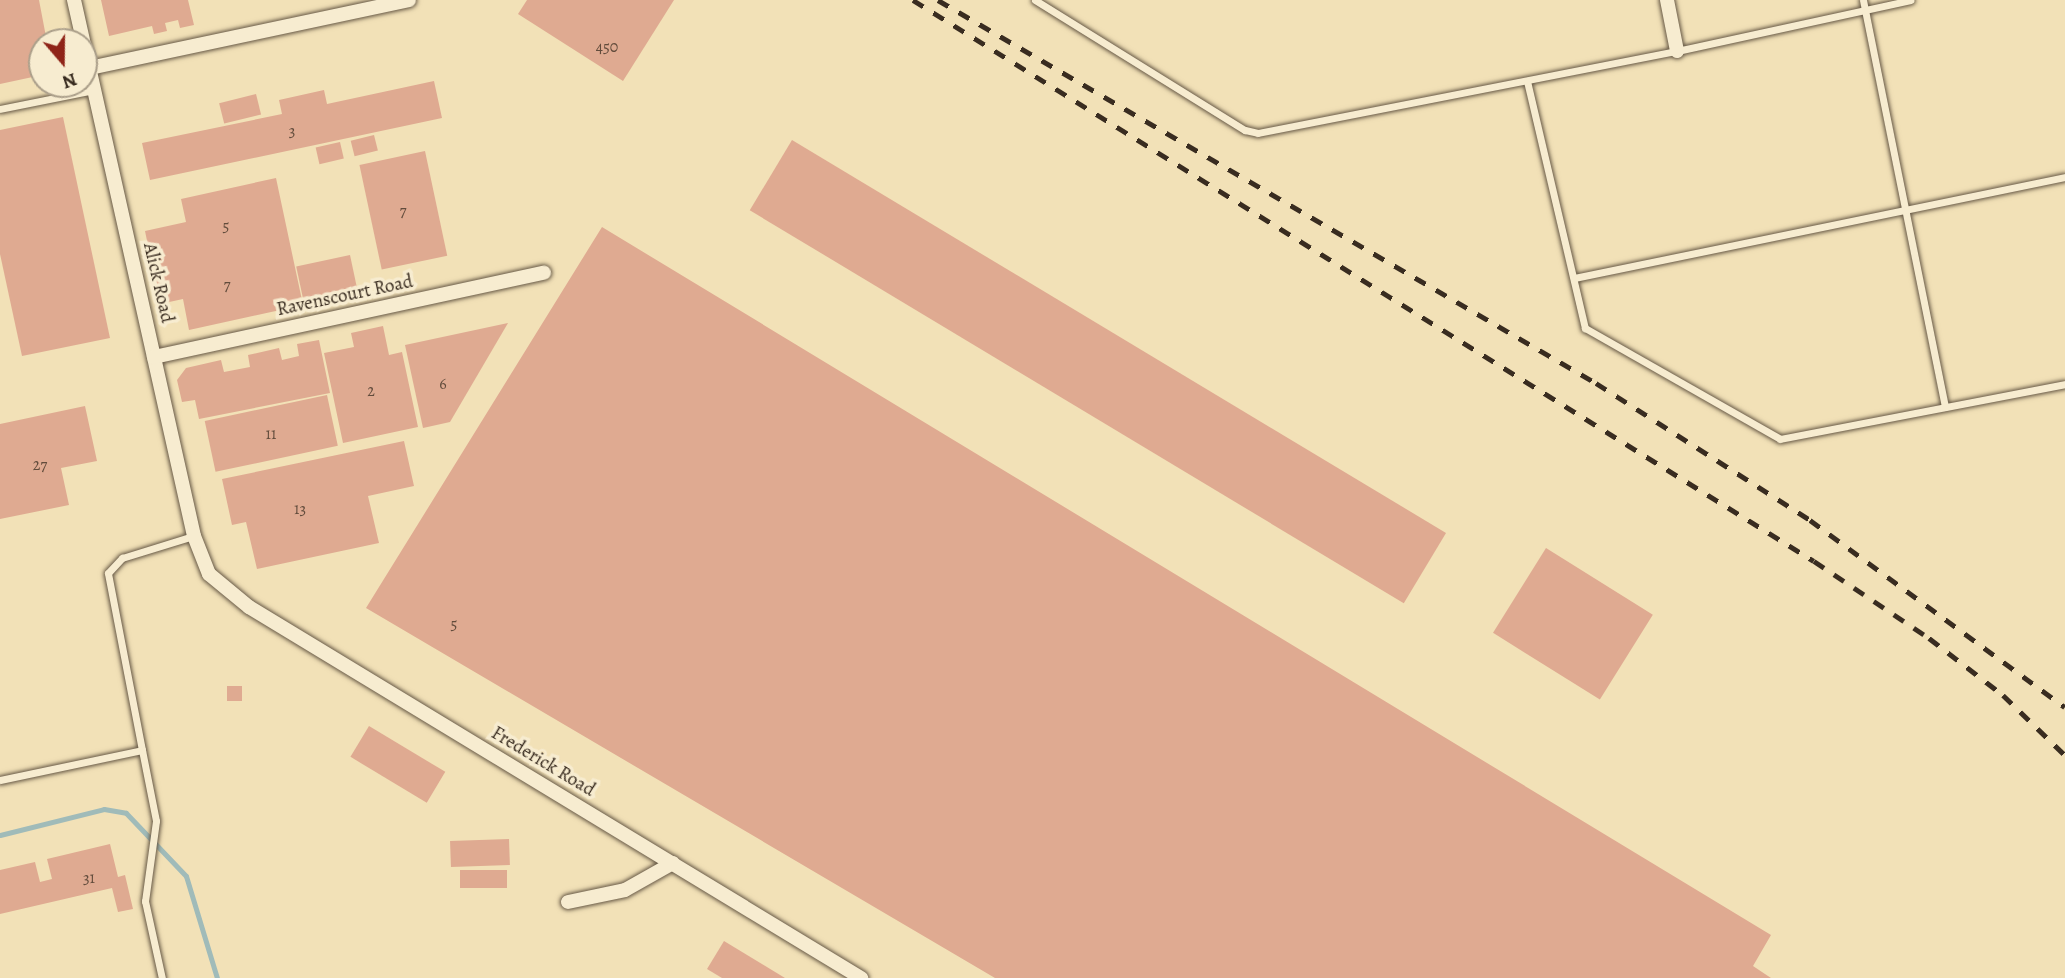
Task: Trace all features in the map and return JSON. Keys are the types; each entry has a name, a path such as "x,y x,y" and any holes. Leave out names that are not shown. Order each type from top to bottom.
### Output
{"street":[{"name":"Alick Road","path":"74,0 81,28"},
{"path":"98,66 409,0"},
{"path":"1667,0 1677,51"},
{"name":"Alick Road","path":"97,98 194,536 209,574"},
{"name":"Ravenscourt Road","path":"155,356 544,273"},
{"name":"Frederick Road","path":"209,574 249,607 861,978"},
{"path":"568,902 625,890 673,863"}],"lane":[{"path":"1035,0 1245,130 1258,133 1677,51 1910,0"},
{"path":"1863,0 1945,407"},
{"path":"1527,81 1585,328 1780,439 2065,384"},
{"path":"0,109 55,98"},
{"path":"1574,278 2065,177"},
{"path":"162,978 145,901 156,821 108,573 122,558 194,536"},
{"path":"0,780 142,750"}],"building":[{"path":"0,0 39,0 44,28 28,28 28,78 0,84"},
{"path":"101,0 188,0 194,25 180,28 178,20 165,23 167,31 154,34 152,26 109,36"},
{"path":"527,0 674,0 623,81 518,14"},
{"path":"434,81 442,118 150,180 142,143 282,114 279,100 324,90 327,104"},
{"path":"256,94 261,114 224,124 219,103"},
{"path":"63,117 110,338 22,356 0,254 0,130"},
{"path":"374,135 378,151 355,156 351,141"},
{"path":"792,140 1446,533 1404,603 750,210"},
{"path":"340,142 344,159 319,164 316,148"},
{"path":"425,151 447,256 382,270 359,165"},
{"path":"276,178 303,305 189,330 183,299 160,304 145,231 186,222 181,199"},
{"path":"602,227 1771,935 1753,966 1771,978 995,978 366,608"},
{"path":"350,255 358,294 305,306 296,266"},
{"path":"508,323 450,422 423,428 405,345"},
{"path":"383,326 389,355 402,352 418,427 343,443 324,353 354,347 351,333"},
{"path":"319,340 330,393 199,419 195,400 182,402 177,380 186,368 221,360 224,372 250,367 248,355 279,348 282,360 299,356 297,344"},
{"path":"327,395 338,446 216,472 205,421"},
{"path":"85,406 97,461 61,468 69,505 0,519 0,424"},
{"path":"404,441 414,486 368,496 379,543 257,569 246,522 232,525 222,479"},
{"path":"1546,548 1653,615 1600,700 1493,633"},
{"path":"227,686 242,686 242,701 227,701"},
{"path":"369,726 445,772 427,803 350,757"},
{"path":"509,839 510,865 451,867 450,841"},
{"path":"110,844 118,877 125,875 133,909 118,912 112,888 0,914 0,870 35,862 40,882 52,879 47,859"},
{"path":"460,870 507,870 507,888 460,888"},
{"path":"724,941 785,978 722,978 707,969"}],"waterway":[{"path":"0,835 104,809 126,813 186,876 217,978"}],"railway":[{"path":"913,0 1814,561 1929,638 2003,695 2065,755"},
{"path":"938,0 1596,383 1810,520 2065,707"}]}
